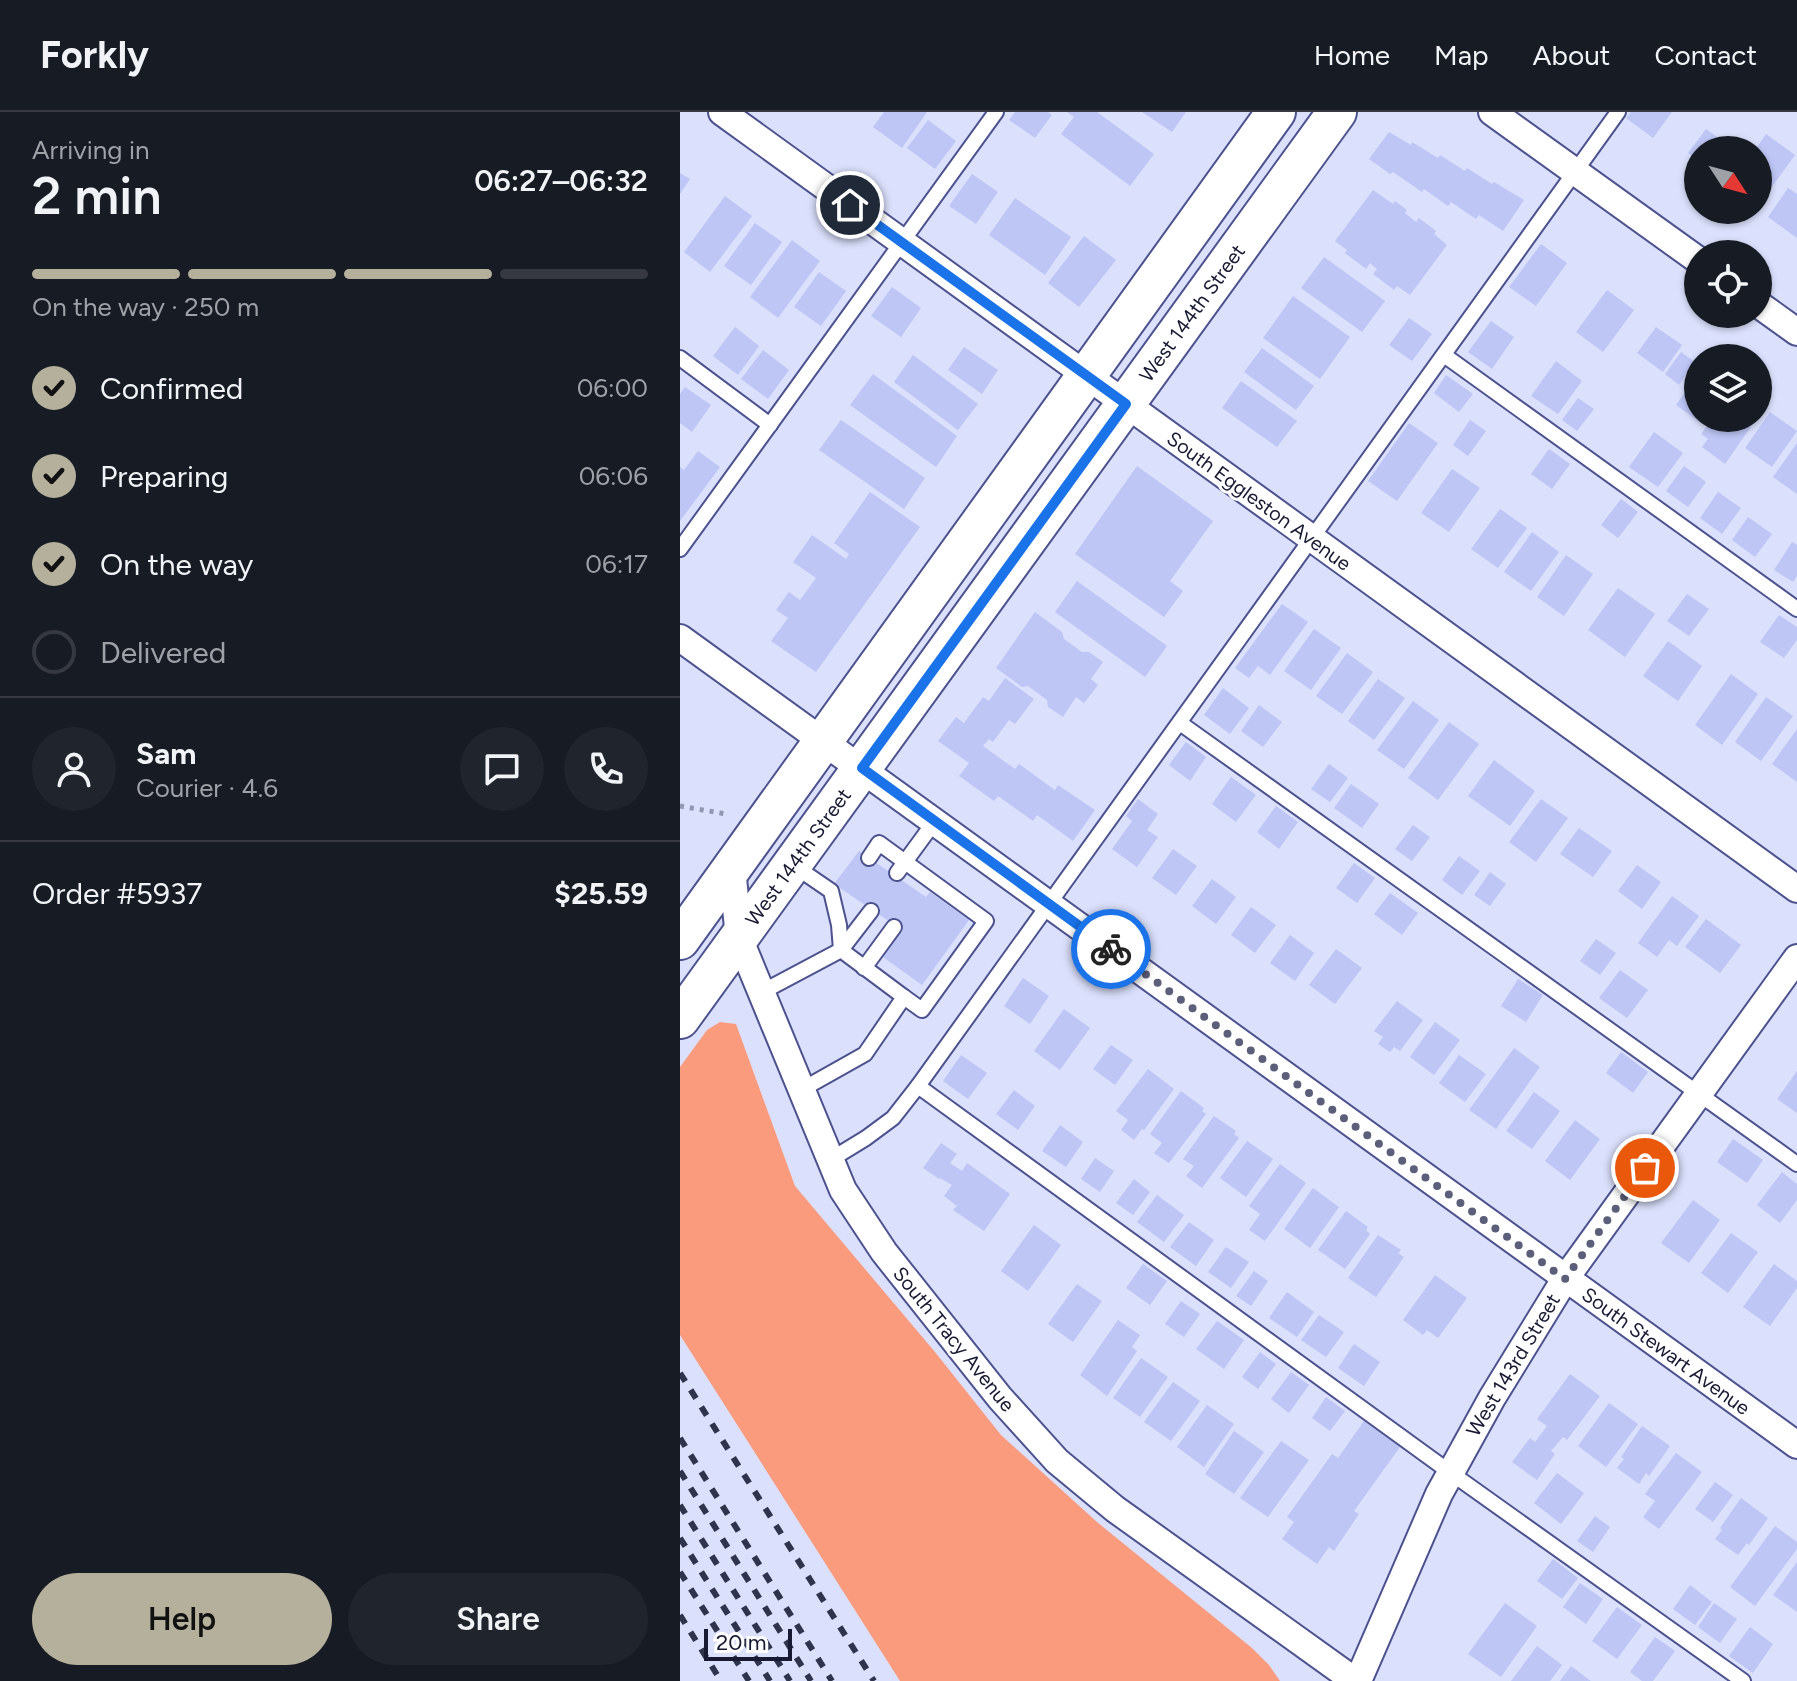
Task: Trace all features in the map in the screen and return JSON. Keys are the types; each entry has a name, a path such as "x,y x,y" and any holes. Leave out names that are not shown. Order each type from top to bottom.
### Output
{"street":[{"name":"South Eggleston Avenue","path":"722,112 1797,889"},
{"path":"680,940 1276,112"},
{"name":"West 144th Street","path":"680,1019 1337,112"},
{"path":"1492,112 1684,250"},
{"path":"1772,314 1797,332"},
{"name":"South Stewart Avenue","path":"680,638 1797,1445"},
{"name":"South Tracy Avenue","path":"732,868 739,938 843,1190 884,1252 1000,1398 1057,1461 1115,1509 1356,1681"},
{"name":"West 143rd Street","path":"1356,1681 1439,1494 1492,1398 1565,1279 1797,958"}],"lane":[{"path":"680,549 996,112"},
{"path":"830,1160 893,1118 918,1086 1618,112"},
{"path":"1444,355 1797,609"},
{"path":"680,358 770,425"},
{"path":"1180,723 1797,1164"},
{"path":"901,868 935,821"},
{"path":"793,864 831,891 841,950 922,1010 986,921 929,879 901,868 879,843 869,858"},
{"path":"919,893 929,879"},
{"path":"834,905 845,891"},
{"path":"762,992 841,950 871,911"},
{"path":"864,968 894,927"},
{"path":"801,1090 865,1054 904,997"},
{"path":"918,1086 1743,1681"}],"path":[{"path":"680,806 726,814"}],"shaded area":[{"path":"720,1022 736,1024 795,1186 1001,1435 1097,1522 1252,1648 1280,1681 900,1681 680,1335 680,1067 707,1030"}],"building":[{"path":"884,112 927,112 902,148 873,127"},
{"path":"1015,112 1048,112 1052,115 1035,138 1009,120"},
{"path":"1067,112 1097,112 1154,154 1130,186 1061,134 1074,117"},
{"path":"1142,112 1186,112 1172,132"},
{"path":"1631,112 1672,112 1653,138 1626,118"},
{"path":"928,120 956,141 935,169 907,148"},
{"path":"1706,129 1716,136 1701,136"},
{"path":"1389,132 1438,158 1440,155 1465,171 1467,168 1524,200 1503,231 1479,215 1476,219 1451,202 1448,206 1369,159"},
{"path":"1772,138 1795,155 1772,187"},
{"path":"680,173 690,179 680,194"},
{"path":"972,174 998,192 976,224 949,206"},
{"path":"1788,188 1797,194 1797,238 1772,220 1772,211"},
{"path":"1373,190 1393,204 1395,201 1416,222 1419,218 1436,231 1434,234 1447,245 1410,295 1397,286 1394,290 1373,274 1377,269 1370,263 1366,269 1335,241"},
{"path":"725,196 752,216 710,272 684,252"},
{"path":"1015,198 1071,237 1045,275 989,235"},
{"path":"755,223 782,242 751,285 724,266"},
{"path":"1084,236 1116,260 1079,307 1048,283"},
{"path":"792,240 820,261 778,318 750,297"},
{"path":"1541,244 1567,263 1536,306 1509,287"},
{"path":"1324,257 1385,301 1362,332 1301,288"},
{"path":"819,272 846,291 821,326 794,307"},
{"path":"892,287 921,308 901,337 871,316"},
{"path":"1607,290 1634,310 1603,352 1576,332"},
{"path":"1293,296 1350,337 1320,379 1263,338"},
{"path":"1409,318 1432,334 1412,361 1389,345"},
{"path":"1491,321 1514,337 1492,369 1468,352"},
{"path":"735,327 759,346 738,375 713,356"},
{"path":"1656,327 1682,345 1663,372 1637,353"},
{"path":"964,347 998,370 982,394 948,370"},
{"path":"1262,348 1314,386 1296,410 1244,372"},
{"path":"763,350 789,370 768,399 741,379"},
{"path":"1681,352 1684,354 1684,378 1679,385 1665,374"},
{"path":"913,355 978,404 958,430 894,382"},
{"path":"1556,361 1582,381 1558,414 1531,396"},
{"path":"873,374 957,436 936,467 850,405"},
{"path":"1446,375 1473,394 1459,412 1434,393"},
{"path":"1241,381 1297,421 1277,447 1222,408"},
{"path":"685,387 711,405 692,432 680,423 680,394"},
{"path":"1684,394 1684,411 1676,405"},
{"path":"1578,398 1594,409 1577,431 1562,420"},
{"path":"1772,413 1797,431 1772,467 1745,448 1756,432 1772,432"},
{"path":"841,420 925,478 904,509 819,450"},
{"path":"1470,420 1486,431 1468,456 1453,445"},
{"path":"1409,423 1438,443 1397,501 1368,481"},
{"path":"1654,432 1683,453 1658,487 1629,467"},
{"path":"1747,432 1725,464 1702,447 1708,439 1701,434"},
{"path":"1797,443 1797,494 1773,477"},
{"path":"1549,449 1570,464 1552,489 1531,474"},
{"path":"698,451 720,467 680,521 680,467 684,470"},
{"path":"1137,466 1213,521 1170,581 1183,591 1164,617 1075,554"},
{"path":"1684,466 1706,482 1688,507 1666,491"},
{"path":"1452,469 1480,488 1449,532 1421,513"},
{"path":"870,492 920,527 816,672 771,641 788,618 776,610 789,592 800,600 816,578 793,562 812,535 846,559 849,554 834,543"},
{"path":"1718,492 1741,508 1722,534 1700,518"},
{"path":"1621,499 1638,512 1618,538 1601,525"},
{"path":"1500,509 1527,528 1498,568 1471,549"},
{"path":"1748,517 1772,534 1755,557 1732,540"},
{"path":"1532,532 1559,552 1531,591 1504,572"},
{"path":"1792,542 1797,545 1797,576 1793,582 1774,570"},
{"path":"1566,555 1593,574 1564,616 1537,597"},
{"path":"1077,581 1167,646 1145,677 1055,612"},
{"path":"1618,588 1655,614 1625,657 1588,630"},
{"path":"1687,594 1709,609 1689,636 1667,621"},
{"path":"1282,604 1308,622 1270,675 1258,666 1249,678 1235,668"},
{"path":"1035,612 1062,632 1064,639 1103,662 1091,679 1098,685 1084,703 1076,697 1063,717 1048,707 1047,700 1028,686 1022,687 996,668"},
{"path":"1779,615 1797,627 1797,640 1784,658 1760,642"},
{"path":"1314,629 1341,648 1311,690 1284,671"},
{"path":"1668,641 1702,666 1678,701 1643,676"},
{"path":"1347,653 1373,672 1342,714 1316,696"},
{"path":"1731,674 1758,694 1722,745 1695,725"},
{"path":"1005,678 1034,699 1015,724 1009,720 993,742 989,739 983,746 1015,769 1019,764 1055,790 1058,785 1095,810 1073,841 1037,815 1033,821 998,796 994,801 959,776 969,763 938,741 956,717 964,723 983,697 989,701"},
{"path":"1378,679 1405,698 1374,740 1348,721"},
{"path":"1223,688 1249,708 1230,734 1204,715"},
{"path":"1766,697 1793,716 1761,761 1735,742"},
{"path":"1413,701 1439,720 1404,769 1377,750"},
{"path":"1259,705 1282,722 1263,747 1241,731"},
{"path":"1449,722 1479,744 1438,800 1408,778"},
{"path":"1797,729 1797,782 1772,764"},
{"path":"1186,742 1206,757 1190,781 1169,765"},
{"path":"1494,760 1535,791 1510,826 1468,796"},
{"path":"1329,764 1348,778 1330,802 1311,789"},
{"path":"1231,777 1256,795 1236,822 1212,804"},
{"path":"1351,784 1379,804 1362,828 1334,808"},
{"path":"1138,799 1158,814 1147,830 1158,837 1137,867 1112,849 1132,821 1126,816"},
{"path":"1541,799 1568,818 1536,862 1509,842"},
{"path":"1276,806 1298,822 1279,849 1257,832"},
{"path":"1413,825 1430,837 1412,861 1395,849"},
{"path":"1579,828 1612,851 1593,877 1560,854"},
{"path":"1173,849 1197,866 1176,895 1152,878"},
{"path":"859,851 926,897 930,892 969,920 922,985 883,957 902,930 834,884"},
{"path":"1459,856 1480,871 1462,895 1442,880"},
{"path":"1354,863 1375,878 1357,903 1336,888"},
{"path":"1637,865 1661,882 1642,909 1618,891"},
{"path":"1490,872 1506,884 1490,906 1474,895"},
{"path":"1212,879 1236,897 1216,924 1192,906"},
{"path":"1390,893 1418,913 1402,935 1374,914"},
{"path":"1672,896 1699,916 1677,946 1669,940 1657,957 1638,943"},
{"path":"1251,907 1276,925 1255,953 1231,935"},
{"path":"1706,919 1741,945 1720,973 1685,947"},
{"path":"1290,935 1314,953 1295,981 1270,963"},
{"path":"1596,939 1616,953 1600,975 1580,961"},
{"path":"1336,949 1362,968 1335,1004 1309,985"},
{"path":"1620,970 1648,990 1627,1018 1599,998"},
{"path":"1023,978 1049,996 1030,1024 1004,1006"},
{"path":"1518,979 1543,995 1526,1022 1501,1006"},
{"path":"1397,1001 1423,1020 1400,1051 1394,1047 1390,1052 1378,1044 1383,1037 1374,1031"},
{"path":"1064,1009 1090,1028 1060,1070 1034,1051"},
{"path":"1435,1022 1460,1040 1434,1075 1410,1057"},
{"path":"1111,1045 1133,1060 1115,1085 1093,1069"},
{"path":"1514,1048 1540,1067 1496,1129 1469,1110"},
{"path":"1621,1052 1648,1072 1633,1093 1606,1073"},
{"path":"961,1055 987,1073 968,1099 943,1081"},
{"path":"1459,1055 1486,1074 1465,1102 1439,1083"},
{"path":"1148,1069 1174,1089 1134,1140 1121,1130 1128,1120 1116,1111"},
{"path":"1797,1071 1797,1113 1777,1099"},
{"path":"1014,1090 1035,1106 1018,1130 996,1114"},
{"path":"1181,1091 1204,1108 1202,1111 1206,1114 1169,1163 1154,1153 1162,1143 1150,1134"},
{"path":"1534,1092 1560,1111 1532,1149 1506,1131"},
{"path":"1214,1116 1236,1131 1234,1134 1239,1138 1202,1188 1186,1176 1194,1166 1183,1159"},
{"path":"1575,1120 1600,1139 1570,1180 1545,1161"},
{"path":"1060,1125 1083,1142 1066,1167 1042,1151"},
{"path":"1733,1139 1763,1160 1747,1183 1717,1162"},
{"path":"1247,1141 1273,1159 1246,1197 1220,1178"},
{"path":"941,1143 957,1154 950,1163 962,1171 967,1163 1010,1194 984,1231 953,1210 957,1206 944,1196 952,1185 923,1168"},
{"path":"1095,1158 1114,1171 1100,1192 1081,1179"},
{"path":"1280,1164 1306,1183 1265,1241 1249,1230 1260,1214 1249,1206"},
{"path":"1782,1172 1797,1184 1797,1200 1780,1223 1757,1205"},
{"path":"1134,1179 1150,1192 1133,1215 1116,1203"},
{"path":"1313,1188 1339,1207 1310,1248 1284,1229"},
{"path":"1157,1195 1184,1215 1164,1242 1137,1222"},
{"path":"1693,1200 1720,1220 1689,1263 1661,1243"},
{"path":"1346,1211 1368,1227 1366,1230 1370,1234 1345,1269 1318,1250"},
{"path":"1189,1222 1214,1240 1196,1266 1170,1247"},
{"path":"1034,1225 1061,1245 1028,1291 1001,1271"},
{"path":"1731,1233 1758,1252 1728,1293 1701,1273"},
{"path":"1378,1235 1401,1250 1398,1253 1404,1257 1376,1297 1348,1278"},
{"path":"1226,1247 1249,1262 1231,1288 1208,1272"},
{"path":"1143,1264 1167,1281 1150,1305 1126,1288"},
{"path":"1774,1264 1797,1281 1797,1288 1770,1326 1743,1307"},
{"path":"1254,1271 1268,1281 1251,1306 1236,1296"},
{"path":"1435,1275 1467,1298 1438,1338 1427,1330 1423,1335 1403,1320"},
{"path":"1077,1284 1102,1301 1073,1342 1048,1324"},
{"path":"1287,1292 1314,1312 1297,1337 1269,1318"},
{"path":"1181,1301 1200,1314 1184,1337 1165,1324"},
{"path":"1319,1315 1344,1332 1326,1357 1301,1340"},
{"path":"1118,1320 1140,1335 1132,1347 1137,1351 1107,1396 1080,1375"},
{"path":"1217,1321 1244,1340 1224,1369 1196,1349"},
{"path":"1354,1344 1380,1362 1364,1386 1338,1368"},
{"path":"1260,1352 1276,1364 1258,1389 1242,1377"},
{"path":"1141,1358 1168,1377 1140,1417 1113,1398"},
{"path":"1291,1372 1309,1385 1289,1413 1271,1399"},
{"path":"1570,1374 1600,1396 1567,1440 1563,1437 1551,1451 1555,1454 1537,1480 1512,1462 1530,1438 1535,1442 1547,1426 1537,1419"},
{"path":"1173,1382 1200,1401 1171,1441 1144,1422"},
{"path":"1326,1397 1345,1411 1330,1431 1312,1418"},
{"path":"1609,1403 1638,1424 1606,1467 1578,1446"},
{"path":"1207,1405 1234,1424 1204,1467 1177,1447"},
{"path":"1364,1421 1400,1447 1354,1511 1359,1514 1334,1551 1329,1547 1317,1564 1282,1539 1294,1522 1287,1517 1332,1454 1338,1458"},
{"path":"1642,1426 1670,1446 1649,1476 1646,1473 1639,1484 1617,1468"},
{"path":"1234,1431 1264,1452 1234,1494 1205,1474"},
{"path":"1281,1441 1309,1460 1268,1517 1240,1498"},
{"path":"1676,1453 1702,1472 1659,1529 1643,1517 1655,1501 1645,1494"},
{"path":"1557,1473 1584,1493 1561,1524 1534,1503"},
{"path":"1715,1482 1733,1495 1713,1522 1695,1509"},
{"path":"1741,1498 1768,1518 1738,1555 1715,1539"},
{"path":"1595,1516 1610,1527 1593,1552 1577,1541"},
{"path":"1775,1526 1797,1542 1797,1549 1755,1606 1730,1587"},
{"path":"1553,1559 1578,1578 1562,1599 1537,1581"},
{"path":"1797,1562 1797,1612 1773,1595"},
{"path":"1580,1583 1603,1599 1586,1624 1563,1607"},
{"path":"1690,1585 1712,1602 1695,1625 1673,1609"},
{"path":"1505,1603 1537,1626 1501,1677 1468,1654"},
{"path":"1714,1603 1737,1619 1720,1643 1698,1627"},
{"path":"1617,1607 1642,1625 1617,1659 1592,1641"},
{"path":"1750,1627 1773,1644 1753,1673 1729,1656"},
{"path":"1655,1637 1675,1651 1653,1681 1642,1681 1630,1672"},
{"path":"1537,1646 1562,1665 1550,1681 1511,1681"},
{"path":"1571,1666 1591,1681 1560,1681"}],"railway":[{"path":"680,1373 874,1681"},
{"path":"680,1438 832,1681"},
{"path":"680,1471 811,1681"},
{"path":"680,1505 790,1681"},
{"path":"680,1538 770,1681"},
{"path":"680,1572 749,1681"},
{"path":"680,1615 721,1681"}],"way so far":[{"path":"1111,949 1565,1279 1645,1168"}],"route":[{"path":"850,205 1126,404 862,768 1111,949"}]}
